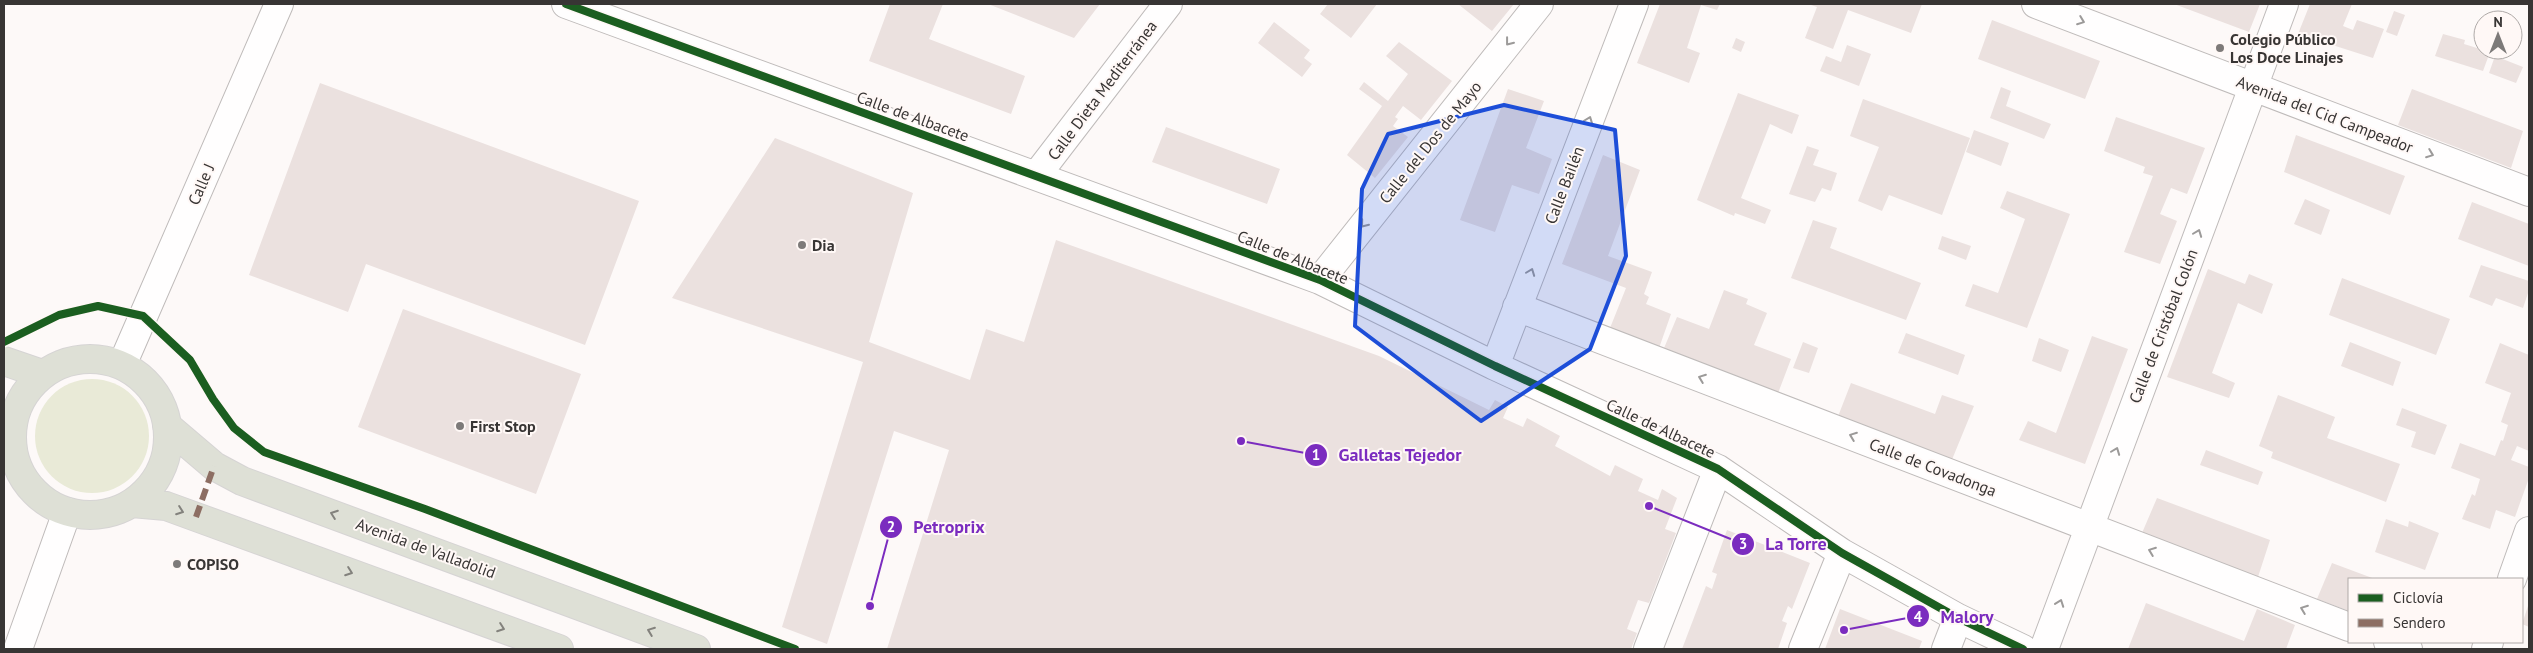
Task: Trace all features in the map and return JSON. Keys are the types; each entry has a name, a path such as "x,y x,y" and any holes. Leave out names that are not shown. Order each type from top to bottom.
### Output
{"main road":[{"path":"81,358 102,359 122,365 139,376 153,390 162,407 167,426 168,444 164,462 157,478 146,492 132,503 111,512 89,516 67,512 46,502 29,487 16,467 7,441 13,418 24,393 42,374 60,364 81,358"},
{"path":"4,361 42,374"},
{"name":"Avenida de Valladolid","path":"167,426 214,466 242,481 696,649"},
{"path":"132,503 166,506 549,647"}],"street":[{"name":"Calle J","path":"122,365 279,4"},
{"name":"Calle de Albacete","path":"566,4 1320,280 1494,366 1718,469 1842,553 1958,618 2023,649"},
{"name":"Calle Dieta Mediterránea","path":"1036,176 1168,4"},
{"name":"Calle del Dos de Mayo","path":"1320,280 1539,4"},
{"name":"Calle Bailén","path":"1494,366 1634,4"},
{"name":"Avenida del Cid Campeador","path":"2036,4 2529,192"},
{"name":"Calle de Cristóbal Colón","path":"2044,649 2088,526 2284,4"},
{"name":"Calle de Covadonga","path":"1517,307 2348,627"},
{"path":"1648,649 1718,469"},
{"path":"18,649 67,512"},
{"path":"2512,578 2529,531"},
{"path":"1804,649 1842,553"},
{"path":"1946,649 1958,618"},
{"path":"2391,643 2408,649"}],"highlighted area":[{"path":"1504,105 1615,130 1626,256 1590,349 1481,421 1355,326 1362,189 1388,134"}],"green space":[{"path":"92,379 114,383 132,396 145,414 149,436 145,458 132,476 114,489 92,493 70,489 52,476 39,458 35,436 39,414 52,396 70,383"}],"building":[{"path":"890,4 943,4 929,39 1025,76 1011,114 869,61"},
{"path":"988,4 1100,4 1074,38"},
{"path":"1328,4 1377,4 1351,38 1320,14"},
{"path":"1458,4 1514,4 1492,31"},
{"path":"1660,4 1720,4 1717,10 1701,5 1687,48 1700,53 1689,83 1637,63"},
{"path":"1808,4 1922,4 1911,33 1848,10 1833,49 1805,38 1817,7"},
{"path":"2174,4 2260,4 2249,32"},
{"path":"2310,4 2352,4 2343,26 2353,30 2357,20 2384,29 2373,58 2298,34"},
{"path":"2394,11 2405,15 2397,36 2386,32"},
{"path":"1992,20 2100,61 2085,99 1978,59"},
{"path":"1274,22 1310,50 1304,58 1312,64 1302,77 1258,43"},
{"path":"2443,34 2465,40 2464,44 2473,47 2473,60 2487,60 2483,71 2435,56"},
{"path":"1736,38 1745,42 1741,52 1732,48"},
{"path":"1399,42 1452,81 1421,120 1403,106 1395,117 1398,119 1393,126 1408,137 1375,178 1347,155 1382,106 1359,89 1364,82 1388,101 1408,74 1386,56"},
{"path":"1847,45 1871,54 1859,86 1820,71 1826,56 1841,62"},
{"path":"2494,60 2505,60 2523,67 2516,83 2489,73"},
{"path":"320,83 639,201 585,345 366,264 348,312 249,275"},
{"path":"2001,87 2011,91 2006,106 2051,124 2044,139 1990,118"},
{"path":"1508,89 1544,101 1526,148 1552,159 1539,194 1512,185 1495,232 1460,220"},
{"path":"2412,89 2523,131 2511,168 2398,125"},
{"path":"1738,93 1799,115 1792,134 1770,124 1741,198 1771,210 1765,224 1735,213 1734,216 1697,200"},
{"path":"1863,99 1970,138 1942,215 1889,195 1882,211 1858,201 1879,147 1850,136"},
{"path":"2116,117 2205,148 2187,194 2171,188 2160,214 2177,221 2160,264 2124,252 2153,176 2143,173 2145,167 2104,151"},
{"path":"1166,127 1280,169 1267,204 1152,162"},
{"path":"1974,130 2009,143 2001,166 1966,152"},
{"path":"2296,135 2405,176 2390,215 2284,172"},
{"path":"775,138 913,193 869,342 970,380 986,329 1024,342 1056,240 1379,356 1489,410 1495,400 1508,407 1503,418 1523,427 1527,418 1560,436 1555,446 1610,476 1615,465 1643,479 1638,491 1658,500 1662,489 1677,498 1665,529 1676,533 1649,603 1638,600 1627,629 1637,633 1631,649 887,649 949,450 894,431 827,644 782,627 863,362 672,298"},
{"path":"1807,146 1819,150 1813,165 1837,173 1831,191 1822,188 1815,202 1789,194"},
{"path":"1603,155 1640,170 1608,256 1652,272 1644,294 1649,297 1646,304 1671,314 1658,351 1608,333 1626,288 1562,264"},
{"path":"2007,191 2070,214 2027,328 1965,306 1973,284 1998,293 2025,219 2000,208"},
{"path":"2305,199 2330,210 2321,235 2294,224"},
{"path":"2472,202 2529,224 2529,266 2458,239"},
{"path":"1813,220 1837,228 1830,248 1921,283 1906,320 1791,278"},
{"path":"1942,236 1971,246 1966,260 1938,249"},
{"path":"2481,265 2529,281 2529,290 2523,308 2496,298 2492,306 2469,297"},
{"path":"2208,269 2245,284 2249,274 2273,284 2262,314 2238,303 2212,373 2235,383 2229,398 2167,377"},
{"path":"2342,278 2450,319 2436,355 2329,315"},
{"path":"1724,290 1748,299 1746,304 1767,313 1754,345 1791,359 1777,396 1662,353 1677,317 1709,329"},
{"path":"403,309 581,374 536,494 358,427"},
{"path":"1906,333 1965,355 1958,375 1898,353"},
{"path":"2092,336 2128,349 2085,464 2019,440 2028,421 2056,433"},
{"path":"2039,338 2069,350 2061,372 2032,361"},
{"path":"1803,342 1818,348 1809,373 1793,368"},
{"path":"2350,342 2401,362 2393,386 2341,366"},
{"path":"2500,343 2529,355 2529,451 2517,446 2511,460 2529,467 2529,478 2515,517 2496,510 2490,529 2462,519 2472,494 2475,496 2480,479 2451,468 2460,443 2495,456 2501,440 2503,441 2508,425 2501,422 2511,393 2485,383"},
{"path":"1851,383 1935,414 1942,395 1974,406 1951,462 1837,419"},
{"path":"2278,395 2335,417 2327,438 2400,464 2386,502 2271,458 2273,452 2259,446"},
{"path":"2402,408 2447,425 2435,455 2411,447 2416,432 2396,425"},
{"path":"2206,450 2263,472 2258,485 2200,465"},
{"path":"2157,498 2270,540 2258,577 2142,533"},
{"path":"2386,519 2408,527 2409,521 2439,533 2425,570 2375,552"},
{"path":"1727,530 1810,563 1792,609 1788,606 1782,621 1787,623 1778,649 1682,649 1706,586 1712,589 1717,574 1712,572"},
{"path":"2332,563 2372,578 2348,578 2348,611 2317,599"},
{"path":"2146,603 2244,641 2257,609 2295,625 2286,649 2128,649"},
{"path":"2529,603 2529,627 2523,624"},
{"path":"1840,609 1922,641 1919,649 1825,649"}],"marked path":[{"path":"196,517 214,466"}],"cycle path":[{"path":"566,4 1320,280 1495,366 1718,469 1842,553 1958,618 2023,649"},
{"path":"4,342 59,315 98,306 143,316 190,360 213,399 234,428 264,452 425,509 795,649"}],"place":[{"name":"Colegio Público Los Doce Linajes","path":"2220,48"},
{"name":"Dia","path":"802,245"},
{"name":"First Stop","path":"460,426"},
{"name":"Galletas Tejedor","path":"1241,441"},
{"name":"La Torre","path":"1649,506"},
{"name":"COPISO","path":"177,564"},
{"name":"Petroprix","path":"870,606"},
{"name":"Malory","path":"1844,630"}]}
